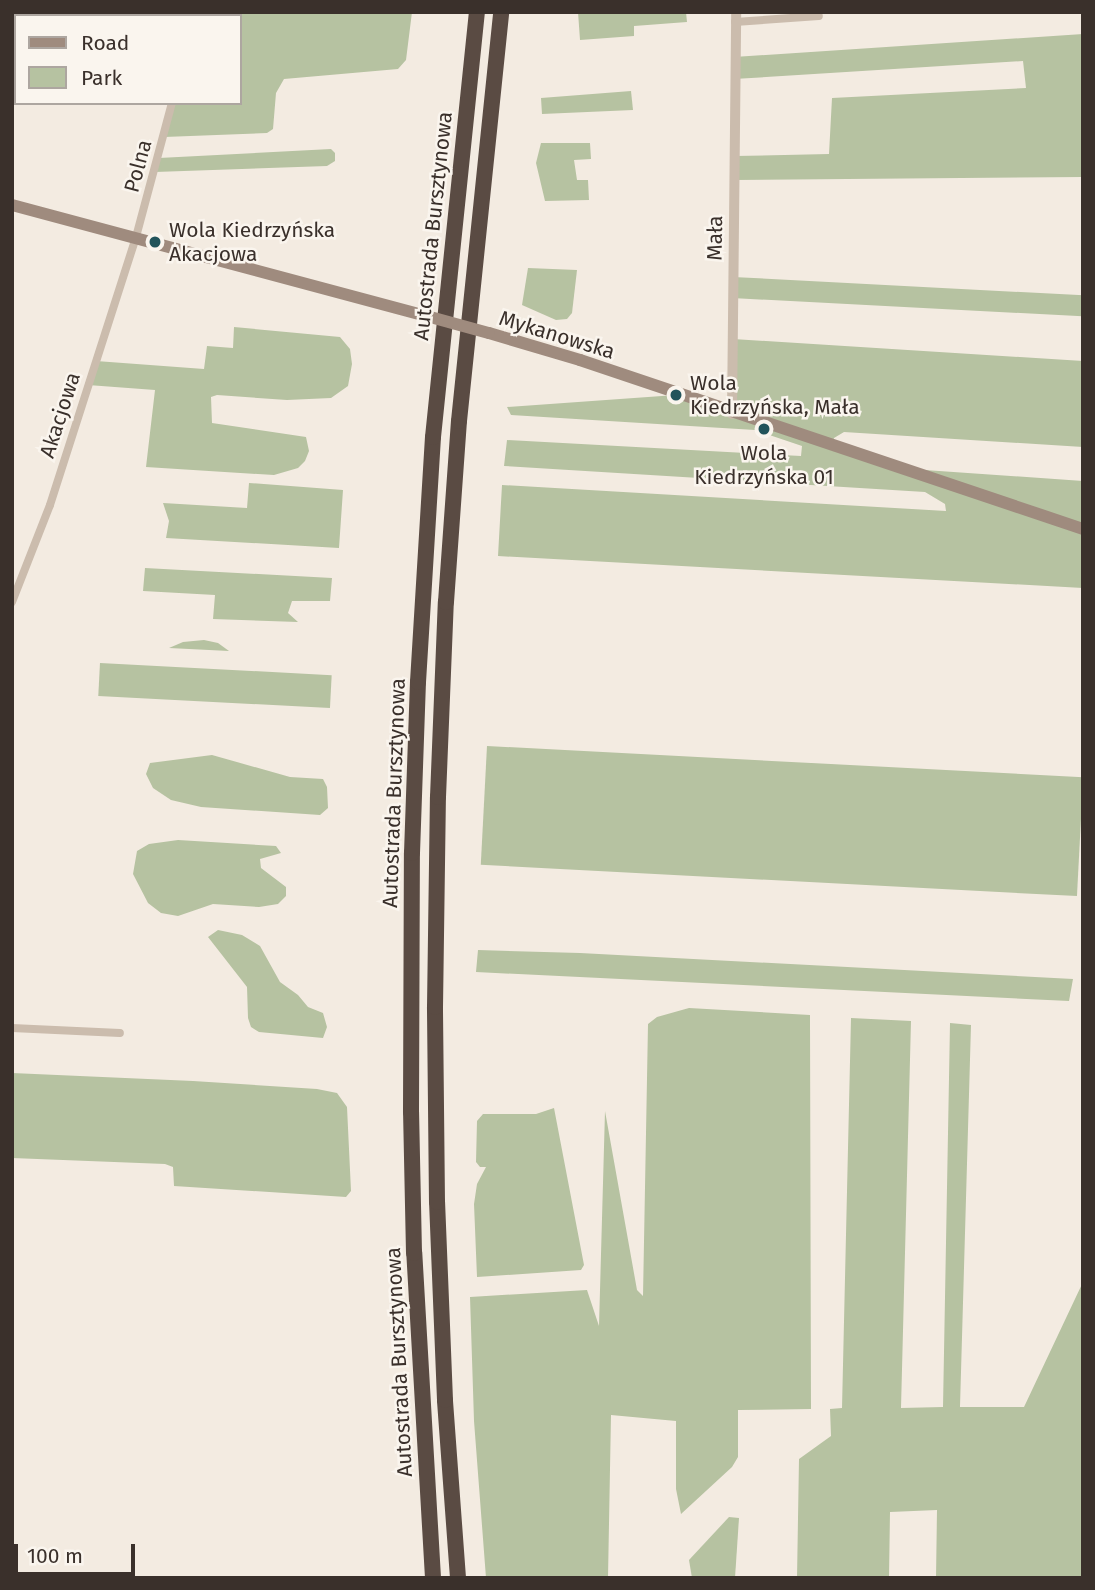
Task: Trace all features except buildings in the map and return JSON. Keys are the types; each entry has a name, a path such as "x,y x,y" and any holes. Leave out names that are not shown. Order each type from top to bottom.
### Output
{"highway":[{"name":"Autostrada Bursztynowa","path":"433,1578 422,1425 413,1202 411,958 414,799 423,593 436,411 477,12"},
{"name":"Autostrada Bursztynowa","path":"458,1578 446,1401 437,1202 435,993 438,797 447,592 459,421 501,12"}],"main road":[{"name":"Mykanowska","path":"12,205 580,360 732,414 1083,529"}],"street":[{"path":"735,17 820,16"},
{"name":"Mała","path":"732,414 735,17"},
{"name":"Polna","path":"136,237 171,105"},
{"name":"Akacjowa","path":"12,602 50,505 136,237"},
{"path":"12,1028 120,1034"}],"green space":[{"path":"412,12 406,60 398,69 284,79 276,93 273,129 267,133 164,137 172,105 242,105 242,14 194,14"},
{"path":"578,12 686,12 687,22 634,26 634,36 580,40"},
{"path":"1083,34 1083,177 735,180 735,156 829,154 832,98 1026,88 1023,61 734,79 734,57"},
{"path":"631,91 633,110 542,114 541,98"},
{"path":"541,143 590,143 591,159 574,160 577,180 588,180 589,200 545,201 536,163"},
{"path":"331,149 335,153 335,161 327,166 155,172 159,158"},
{"path":"528,268 577,270 572,313 567,319 556,320 522,305"},
{"path":"733,277 1083,295 1082,316 732,298"},
{"path":"234,327 340,337 350,349 352,364 348,386 331,398 287,400 217,395 211,397 212,423 306,437 309,451 305,461 298,468 274,475 146,467 155,390 88,385 96,361 204,369 207,346 233,348"},
{"path":"733,339 1083,361 1083,447 844,432 834,438 832,446 896,468 1083,481 1083,588 498,556 502,485 946,511 945,504 925,492 504,466 507,440 801,456 802,446 755,430 511,415 507,407 676,395 732,413"},
{"path":"249,483 343,490 339,548 166,538 169,521 163,503 247,508"},
{"path":"145,568 332,578 330,601 292,601 288,613 298,622 213,619 215,595 143,591"},
{"path":"204,640 218,643 229,651 169,648 183,642"},
{"path":"100,663 332,675 330,708 98,696"},
{"path":"487,746 1083,777 1077,896 481,865"},
{"path":"212,755 290,777 323,779 327,787 328,808 320,815 201,807 171,800 153,788 146,774 150,763"},
{"path":"178,840 276,846 281,853 260,859 261,868 286,887 286,896 278,904 259,907 213,904 178,916 161,913 148,903 133,874 137,851 149,844"},
{"path":"218,930 242,935 260,946 280,982 298,995 308,1007 323,1013 327,1027 323,1038 259,1032 251,1027 247,987 208,937"},
{"path":"478,950 1073,979 1069,1001 476,972"},
{"path":"689,1008 810,1015 811,1409 738,1410 738,1457 732,1467 681,1514 676,1489 676,1421 611,1415 608,1578 486,1578 474,1421 470,1297 587,1290 599,1326 605,1111 637,1290 643,1296 648,1024 657,1017"},
{"path":"851,1018 911,1021 901,1408 943,1407 950,1023 971,1025 960,1407 1024,1407 1083,1282 1083,1578 936,1578 937,1510 890,1512 889,1578 797,1578 799,1459 831,1436 830,1409 842,1408"},
{"path":"12,1073 193,1081 317,1089 337,1093 347,1107 351,1191 346,1197 174,1186 173,1167 165,1164 12,1158"},
{"path":"554,1108 584,1265 581,1270 477,1277 474,1204 477,1184 486,1167 480,1167 476,1162 477,1121 483,1114 536,1114"},
{"path":"729,1517 739,1518 735,1578 692,1578 689,1560"}],"place":[{"name":"Wola Kiedrzyńska Akacjowa","path":"155,242"},
{"name":"Wola Kiedrzyńska, Mała","path":"676,395"},
{"name":"Wola Kiedrzyńska 01","path":"764,429"}]}
